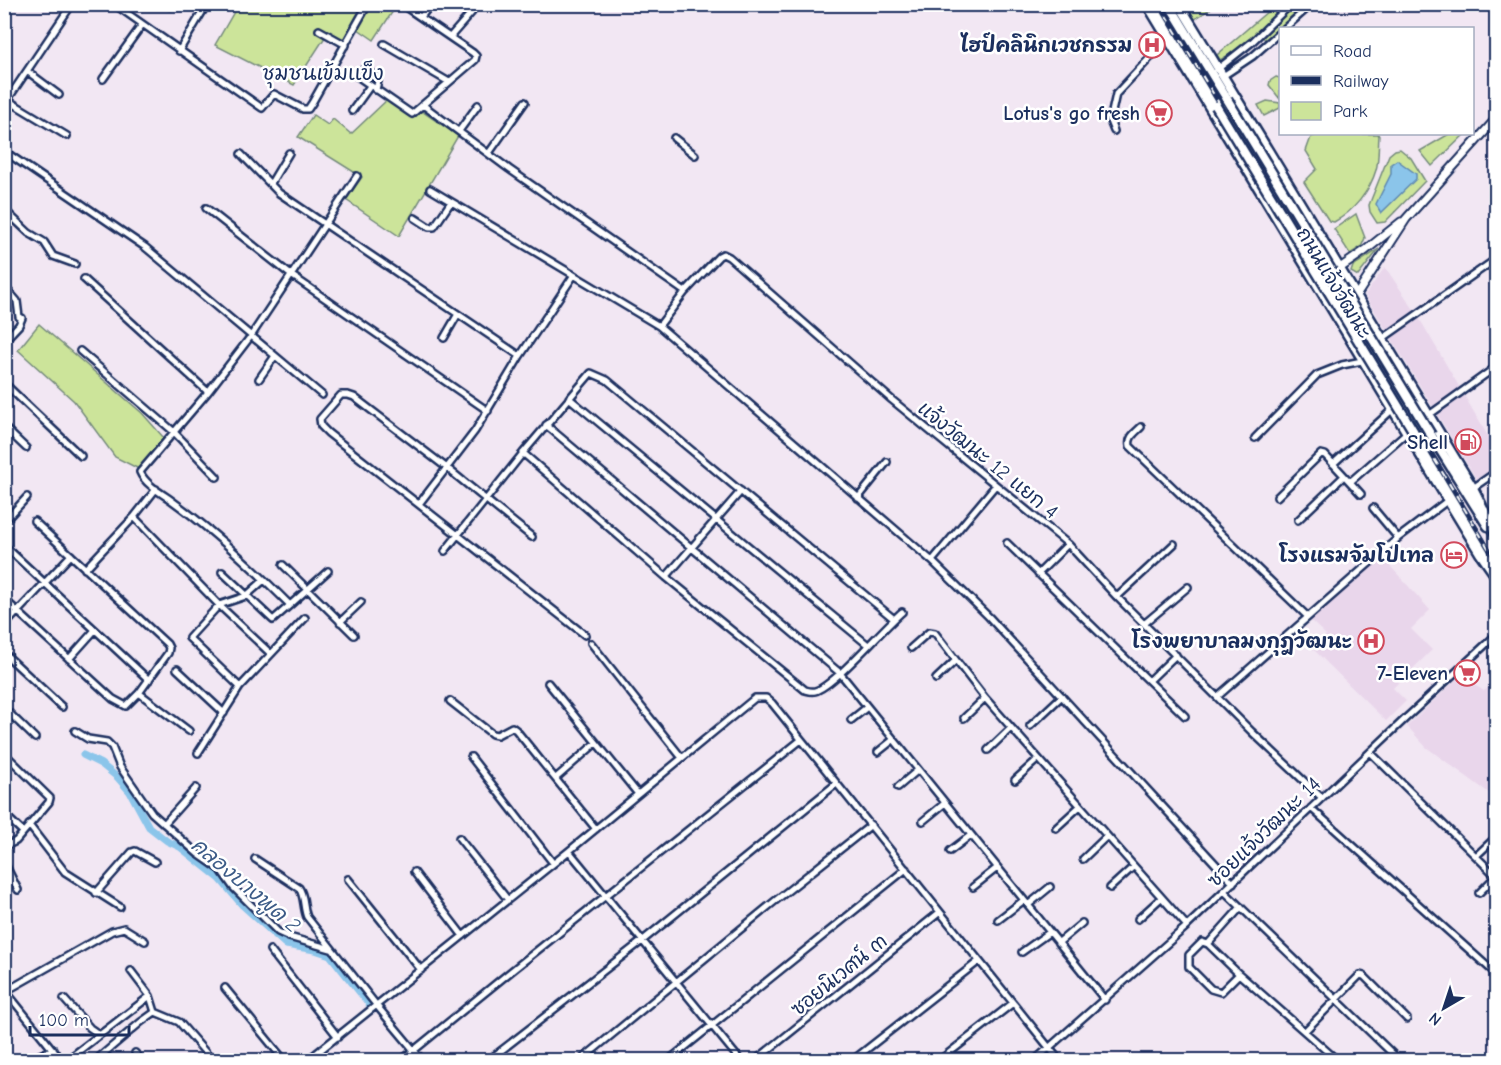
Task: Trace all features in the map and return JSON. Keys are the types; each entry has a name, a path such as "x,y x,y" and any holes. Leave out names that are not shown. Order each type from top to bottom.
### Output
{"main road":[{"name":"ถนนแจ้งวัฒนะ","path":"1147,4 1480,554 1497,574"},
{"name":"ถนนแจ้งวัฒนะ","path":"1154,4 1420,442 1497,574"},
{"name":"ถนนแจ้งวัฒนะ","path":"1169,4 1431,435 1497,539"},
{"name":"ถนนแจ้งวัฒนะ","path":"1179,4 1473,488 1497,534"},
{"path":"1296,252 1316,255 1323,246 1323,239"},
{"path":"1315,283 1340,268"},
{"path":"1341,325 1342,316 1349,309 1358,306 1364,309"}],"street":[{"path":"67,136 6,101 72,4"},
{"path":"114,4 262,108 274,94 303,109 308,109 368,4"},
{"path":"179,51 207,4"},
{"path":"420,17 431,4"},
{"path":"1221,72 1291,4"},
{"path":"1286,27 1304,7 1312,4"},
{"path":"357,76 409,113 415,112 475,60 476,56 407,8"},
{"path":"450,37 472,12"},
{"path":"103,79 142,25"},
{"path":"319,30 346,45"},
{"path":"1221,72 1253,56 1279,34"},
{"path":"1114,130 1110,121 1116,94 1168,41"},
{"path":"384,44 449,82"},
{"path":"363,69 375,76 378,81 376,90"},
{"path":"27,71 59,96"},
{"path":"352,111 370,86"},
{"path":"489,153 525,102"},
{"path":"423,105 685,292 659,326"},
{"path":"459,131 478,105"},
{"path":"1356,296 1406,219 1497,119"},
{"path":"674,138 695,155"},
{"path":"4,151 145,247 322,394"},
{"path":"271,183 289,153"},
{"path":"241,154 279,193 520,356"},
{"path":"290,605 226,543 156,489 140,472 208,392 251,336 357,176"},
{"path":"429,189 659,326 932,561 989,617 1233,883"},
{"path":"415,218 429,227 434,227 451,202"},
{"path":"206,208 291,275 488,411"},
{"path":"6,214 44,242 53,256 75,264"},
{"path":"1340,268 1406,219"},
{"name":"แจ้งวัฒนะ 12 แยก 4","path":"685,292 718,256 723,254 729,257 892,400 1068,544 1117,597 1322,798"},
{"path":"1383,339 1497,259"},
{"path":"419,504 488,411 520,356 573,275"},
{"path":"84,279 208,392"},
{"path":"4,286 17,301 19,317 22,318 19,325 4,341"},
{"path":"444,338 458,315"},
{"path":"80,351 173,431 217,477"},
{"path":"259,379 275,356"},
{"path":"1255,438 1317,375 1342,365 1362,361"},
{"path":"1429,415 1497,367"},
{"path":"445,551 586,377 591,374 600,375 894,619"},
{"path":"4,383 81,456"},
{"path":"532,537 354,397 341,395 320,419 321,426 328,433 585,635"},
{"path":"569,398 868,645"},
{"path":"1333,464 1392,410"},
{"path":"546,425 840,673 1105,1000"},
{"path":"4,427 26,448"},
{"path":"1141,427 1129,441 1130,446 1308,616"},
{"path":"1350,482 1406,433"},
{"path":"523,453 666,577 806,690 813,692 840,673 902,612"},
{"path":"1277,497 1321,454 1325,455 1361,494"},
{"path":"858,498 887,462"},
{"path":"1473,488 1497,472"},
{"path":"1298,520 1344,476"},
{"path":"932,561 995,486"},
{"path":"86,569 134,517 156,489"},
{"path":"666,577 741,491"},
{"path":"4,522 27,497"},
{"path":"1217,697 1398,538 1448,501"},
{"path":"1373,508 1398,538"},
{"path":"134,517 219,605 271,654"},
{"path":"4,599 113,699 126,706 139,693 168,653 167,644 34,521"},
{"path":"1007,543 1185,716"},
{"path":"1038,574 1068,544"},
{"path":"1117,597 1174,544"},
{"path":"7,548 149,680"},
{"path":"4,627 71,555"},
{"path":"283,565 354,635"},
{"path":"222,572 273,620 328,571"},
{"path":"240,687 188,640 219,605 246,596 264,580"},
{"path":"1144,624 1188,587"},
{"path":"340,622 361,602"},
{"path":"198,753 240,687 305,618"},
{"path":"69,659 95,630"},
{"path":"911,648 929,632 932,632 985,698 1079,807 1187,927"},
{"name":"ซอยแจ้งวัฒนะ 14","path":"1035,1060 1187,927 1497,634"},
{"path":"591,643 682,758"},
{"path":"4,653 62,707"},
{"path":"1150,680 1176,655"},
{"path":"936,679 955,661"},
{"path":"177,669 224,713"},
{"path":"548,683 638,794"},
{"path":"139,693 189,731"},
{"path":"1030,726 1062,696"},
{"path":"308,1060 569,851 755,698 761,697 772,703 1059,1060"},
{"path":"963,718 985,698"},
{"path":"450,701 492,734 497,735 512,727 596,829"},
{"path":"4,708 35,738"},
{"path":"851,720 867,708"},
{"path":"988,750 1011,728"},
{"path":"75,731 88,739 107,742 112,747 120,767 152,813 208,862 221,870 233,887 278,932 331,949"},
{"path":"402,1060 801,740"},
{"path":"878,752 893,740"},
{"path":"556,778 596,743"},
{"path":"1370,752 1496,876 1479,893"},
{"path":"4,753 50,798 16,841 4,847"},
{"path":"471,757 553,863"},
{"path":"1015,780 1038,759"},
{"path":"898,787 918,770"},
{"path":"489,1060 642,941 836,784"},
{"path":"164,824 195,788"},
{"path":"923,821 945,803"},
{"path":"1056,828 1079,807"},
{"path":"1311,808 1497,974"},
{"path":"4,814 24,832"},
{"path":"29,825 65,872 120,907"},
{"path":"581,1060 871,825"},
{"path":"950,852 971,835"},
{"path":"1083,859 1106,837"},
{"path":"459,838 508,900"},
{"path":"1476,856 1493,840"},
{"path":"96,892 132,852 135,851 155,862"},
{"path":"569,851 740,1060"},
{"path":"255,859 299,888 302,892 307,917 376,1006 422,1060"},
{"path":"4,862 18,890"},
{"path":"1110,888 1133,867"},
{"path":"973,887 997,868"},
{"path":"669,1060 906,869"},
{"path":"414,872 463,936"},
{"path":"348,879 422,970"},
{"path":"998,920 1050,887"},
{"path":"1224,891 1399,1060"},
{"path":"1138,920 1161,898"},
{"path":"1208,944 1241,907"},
{"name":"ซอยนิเวศน์ ๓","path":"756,1060 940,912"},
{"path":"1058,943 1082,923"},
{"path":"61,1060 5,990 112,932 124,928 145,941"},
{"path":"1022,952 1050,932"},
{"path":"1239,974 1221,992 1215,991 1189,967 1187,959 1202,942 1208,944 1337,1060"},
{"path":"270,950 338,1037"},
{"path":"853,1060 979,961"},
{"path":"131,971 150,996 155,1012 178,1022 212,1060"},
{"path":"1305,1031 1362,975 1407,1019"},
{"path":"225,988 284,1060"},
{"path":"67,1060 150,996"},
{"path":"64,999 90,1028 100,1035"},
{"path":"940,1060 1013,1003"},
{"path":"96,1060 155,1012"},
{"path":"30,1060 53,1049"},
{"path":"135,1053 141,1060"}],"shaded area":[{"path":"1385,267 1415,311 1496,450 1496,465 1477,480 1365,295"},
{"name":"โรงพยาบาลมงกุฎวัฒนะ","path":"1381,556 1430,610 1411,629 1432,650 1393,688 1406,701 1386,721 1312,648 1326,635 1309,619"},
{"path":"1460,676 1484,691 1496,680 1496,798 1426,747 1407,726"}],"green space":[{"path":"238,5 397,5 374,40 355,27 344,44 327,34 294,85 215,45"},
{"path":"1186,5 1216,5 1195,19"},
{"path":"1275,5 1288,5 1239,49 1220,60 1217,55"},
{"path":"1294,5 1298,5 1300,9 1266,41 1262,36"},
{"path":"1279,78 1279,98 1269,85 1270,81"},
{"path":"388,99 412,117 420,110 458,136 399,236 346,200 362,177 298,137 313,115 328,125 333,119 351,134"},
{"path":"1267,101 1279,103 1279,108 1264,116 1258,105"},
{"path":"1447,135 1464,135 1432,166 1420,151"},
{"path":"1379,136 1377,166 1370,186 1354,207 1334,222 1329,221 1304,182 1317,169 1306,151 1311,137"},
{"path":"1400,149 1411,158 1425,181 1385,222 1377,223 1370,212 1369,205 1389,155"},
{"path":"1356,214 1365,238 1361,247 1350,254 1334,229"},
{"path":"1379,249 1358,276 1351,272 1353,266"},
{"path":"39,324 142,413 164,438 141,470 115,457 74,401 18,350"}],"water":[{"path":"1397,160 1416,174 1416,179 1381,213 1376,204 1391,174 1391,164"}],"waterway":[{"name":"คลองบางพูด 2","path":"83,755 101,764 117,777 130,792 149,827 167,841 180,847 220,879 242,905 286,945 330,955 369,1004"},
{"name":"คลองบางพูด 2","path":"411,1056 415,1060"}],"railway":[{"path":"1159,4 1496,561"}],"place":[{"name":"ไฮป์คลินิกเวชกรรม","path":"1152,45"},
{"name":"Lotus's go fresh","path":"1159,113"},
{"name":"Shell","path":"1468,442"},
{"name":"โรงแรมจัมโปเทล","path":"1454,555"},
{"name":"โรงพยาบาลมงกุฎวัฒนะ","path":"1371,641"},
{"name":"7-Eleven","path":"1467,673"}],"district":[{"name":"ชุมชนเข้มแข็ง","path":"323,73"}]}
